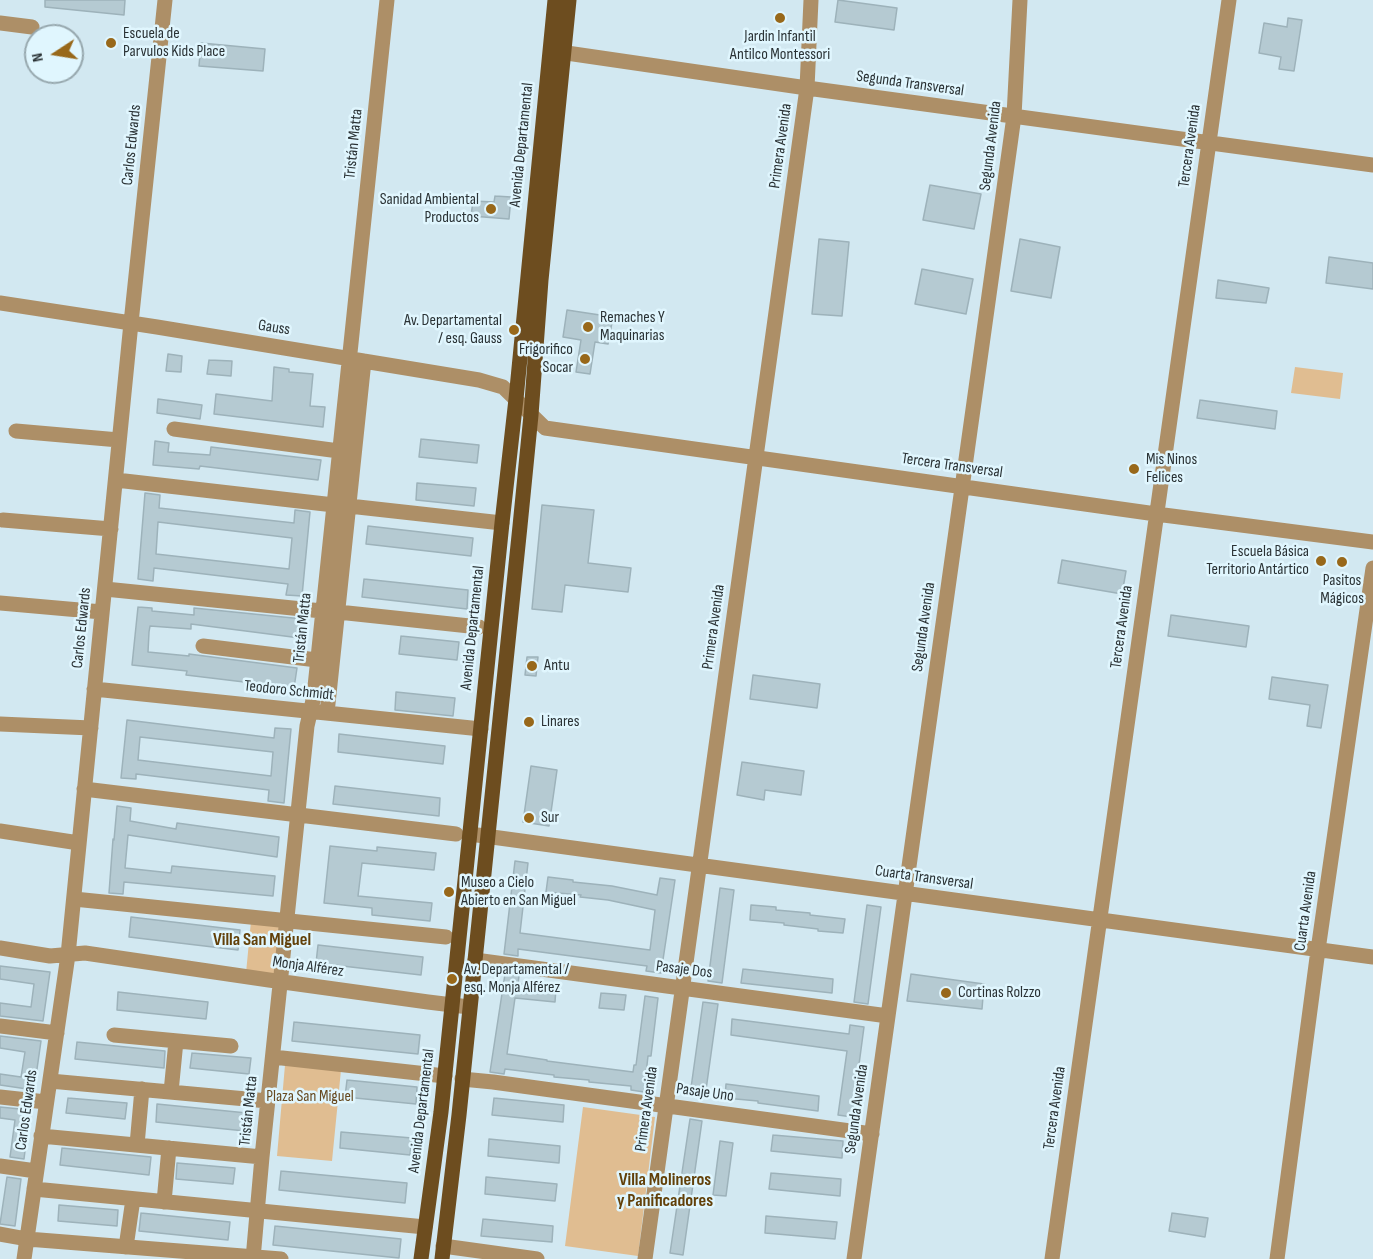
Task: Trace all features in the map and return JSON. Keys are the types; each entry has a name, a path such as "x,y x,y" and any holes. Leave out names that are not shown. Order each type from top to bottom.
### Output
{"main road":[{"name":"Avenida Departamental","path":"443,1253 531,415 557,52 555,0"},
{"name":"Avenida Departamental","path":"421,1259 445,1076 463,834 481,729 526,290 557,52 569,0"}],"street":[{"name":"Carlos Edwards","path":"24,1259 68,955 165,0"},
{"name":"Tristán Matta","path":"253,1258 308,726 322,610 341,505 387,0"},
{"name":"Primera Avenida","path":"645,1259 807,88 811,0"},
{"name":"Segunda Avenida","path":"854,1259 1014,116 1020,0"},
{"name":"Tercera Avenida","path":"1052,1259 1229,0"},
{"path":"0,23 24,26"},
{"name":"Segunda Transversal","path":"557,52 1373,165"},
{"name":"Gauss","path":"0,303 494,383 503,387 531,415"},
{"name":"Tristán Matta","path":"327,713 338,612 341,505 339,451 356,359"},
{"name":"Tercera Transversal","path":"531,415 545,428 1156,514 1373,542"},
{"path":"174,429 339,451"},
{"path":"16,431 120,440"},
{"path":"116,480 502,523"},
{"path":"3,520 111,529"},
{"name":"Cuarta Avenida","path":"1277,1259 1318,950 1373,568"},
{"path":"105,589 322,610"},
{"path":"0,603 102,612"},
{"path":"338,612 479,627"},
{"path":"203,646 317,660"},
{"name":"Teodoro Schmidt","path":"94,689 481,729"},
{"path":"0,724 91,728"},
{"name":"Cuarta Transversal","path":"84,789 298,816 488,836 1373,957"},
{"path":"0,831 79,843"},
{"path":"74,898 446,937"},
{"name":"Monja Alférez","path":"0,948 50,956 85,953 470,1007"},
{"name":"Pasaje Dos","path":"475,960 888,1016"},
{"path":"0,1026 57,1033"},
{"path":"114,1035 231,1046"},
{"path":"171,1092 176,1041"},
{"path":"273,1057 445,1076"},
{"name":"Pasaje Uno","path":"462,1079 872,1134"},
{"path":"50,1081 268,1101"},
{"path":"137,1145 142,1089"},
{"path":"0,1097 46,1102"},
{"path":"41,1136 262,1157"},
{"path":"164,1202 169,1148"},
{"path":"0,1166 36,1171"},
{"path":"34,1189 425,1227"},
{"path":"126,1247 133,1199"},
{"path":"0,1233 27,1239 126,1247 160,1255 280,1259"},
{"path":"443,1253 537,1259"}],"green space":[{"path":"1295,367 1343,373 1340,399 1291,393"},
{"path":"251,921 281,923 276,976 246,973"},
{"name":"Plaza San Miguel","path":"285,1065 341,1070 332,1161 277,1156"},
{"path":"583,1107 655,1117 638,1256 565,1246"}],"building":[{"path":"45,0 125,0 124,15 45,7"},
{"path":"838,0 897,8 894,30 835,22"},
{"path":"1288,18 1302,20 1294,71 1279,69 1281,57 1259,53 1264,23 1287,27"},
{"path":"201,43 265,49 263,71 199,66"},
{"path":"930,185 981,194 974,229 923,220"},
{"name":"Sanidad Ambiental Productos","path":"495,196 511,197 509,219 471,216 473,201 494,202"},
{"path":"819,239 849,242 842,316 812,314"},
{"path":"1020,239 1060,247 1051,298 1011,291"},
{"path":"1329,257 1373,263 1373,289 1326,283"},
{"path":"922,269 973,279 966,314 915,304"},
{"path":"1218,280 1269,288 1266,303 1216,298"},
{"name":"Remaches Y Maquinarias","path":"567,310 613,317 608,344 595,342 590,374 576,372 581,340 563,337"},
{"path":"168,354 182,356 181,372 166,371"},
{"path":"209,360 232,361 231,376 207,374"},
{"path":"274,367 289,369 289,372 313,374 310,406 325,407 323,427 214,414 216,394 272,401"},
{"path":"158,399 202,405 200,419 157,413"},
{"path":"1200,400 1277,411 1275,429 1197,418"},
{"path":"421,439 479,445 477,463 419,457"},
{"path":"155,441 169,443 168,452 210,455 211,447 321,460 318,480 200,466 199,469 153,465"},
{"path":"417,483 476,488 474,506 416,500"},
{"path":"145,493 160,495 159,508 294,523 295,510 310,512 302,596 286,595 288,584 154,568 153,581 138,579","holes":["158,522 292,538 289,569 156,554"]},
{"path":"542,505 594,510 588,563 631,568 628,592 565,585 562,612 532,609"},
{"path":"368,526 473,538 471,556 366,544"},
{"path":"1062,560 1126,571 1122,594 1058,583"},
{"path":"364,579 468,590 467,609 362,597"},
{"path":"138,607 152,608 152,611 194,615 194,608 303,619 300,638 191,624 191,629 150,626 149,632 148,652 189,656 189,654 297,668 294,688 186,675 187,671 132,665"},
{"path":"1171,615 1249,626 1246,647 1168,636"},
{"path":"401,636 459,642 457,660 399,654"},
{"name":"Antu","path":"527,657 538,657 536,676 525,675"},
{"path":"753,675 820,684 817,708 750,699"},
{"path":"1272,677 1328,685 1321,728 1307,726 1310,705 1269,699"},
{"path":"396,692 455,698 453,716 395,710"},
{"path":"127,720 274,738 275,728 291,729 284,803 268,801 269,790 136,774 136,779 121,778","holes":["140,737 273,752 271,776 138,760"]},
{"path":"339,734 445,746 443,764 338,752"},
{"path":"742,762 804,771 801,795 765,790 764,800 737,795"},
{"path":"531,766 557,770 549,826 523,822"},
{"path":"335,786 440,798 439,816 333,804"},
{"path":"117,806 131,808 130,821 176,829 177,823 279,837 277,857 128,835 125,868 171,873 172,866 275,876 273,896 124,882 123,894 109,893"},
{"path":"330,846 377,851 377,847 436,853 434,870 362,863 358,896 432,903 430,921 372,915 372,908 324,903"},
{"path":"515,861 528,863 520,933 650,950 655,910 608,900 580,897 581,895 546,892 548,877 657,895 660,878 675,880 661,973 646,971 647,966 518,949 518,956 504,954"},
{"path":"720,888 734,890 722,983 708,981"},
{"path":"751,905 845,919 843,933 750,920"},
{"path":"867,905 881,907 868,1004 854,1002"},
{"path":"131,917 240,930 238,950 129,937"},
{"path":"318,945 423,957 421,975 316,963"},
{"path":"0,966 50,972 43,1021 0,1016 0,1003 31,1007 34,984 0,979"},
{"path":"743,969 833,979 832,993 741,983"},
{"path":"505,974 519,976 518,984 556,988 555,1002 515,998 507,1054 547,1061 633,1072 634,1065 636,1065 645,996 658,998 644,1092 631,1090 631,1086 554,1077 554,1075 505,1069 504,1074 490,1072"},
{"name":"Cortinas Rolzzo","path":"911,974 984,984 982,1009 907,1001"},
{"path":"118,992 208,1002 206,1019 117,1010"},
{"path":"601,993 626,995 624,1010 599,1008"},
{"path":"703,1002 718,1004 705,1097 690,1095"},
{"path":"732,1019 849,1034 850,1025 864,1027 852,1117 838,1115 847,1051 731,1035"},
{"path":"294,1022 420,1035 418,1054 292,1041"},
{"path":"0,1036 41,1041 34,1090 0,1085 0,1074 21,1077 25,1052 0,1048"},
{"path":"77,1042 165,1051 164,1068 75,1059"},
{"path":"192,1053 251,1058 249,1074 190,1068"},
{"path":"347,1080 417,1087 416,1104 345,1097"},
{"path":"726,1084 819,1096 818,1111 725,1098"},
{"path":"68,1098 127,1103 125,1119 66,1113"},
{"path":"494,1098 564,1105 563,1122 492,1115"},
{"path":"157,1104 247,1113 245,1131 156,1122"},
{"path":"0,1107 30,1110 24,1159 10,1157 15,1120 0,1118"},
{"path":"690,1119 702,1121 683,1255 670,1253"},
{"path":"341,1132 412,1138 410,1155 340,1148"},
{"path":"773,1135 843,1141 842,1158 771,1151"},
{"path":"489,1139 560,1146 559,1163 488,1156"},
{"path":"720,1141 733,1143 726,1196 713,1195"},
{"path":"62,1148 151,1157 149,1175 60,1165"},
{"path":"177,1163 235,1168 233,1184 176,1179"},
{"path":"281,1171 407,1183 405,1203 279,1190"},
{"path":"771,1173 841,1179 840,1196 769,1189"},
{"path":"7,1177 21,1179 15,1226 0,1224"},
{"path":"486,1177 557,1184 555,1201 485,1194"},
{"path":"59,1205 118,1210 117,1226 58,1221"},
{"path":"141,1213 230,1222 228,1240 139,1231"},
{"path":"1172,1213 1208,1218 1205,1237 1169,1231"},
{"path":"766,1216 837,1222 835,1239 765,1233"},
{"path":"483,1219 553,1226 552,1242 481,1236"},
{"path":"275,1226 401,1239 399,1258 273,1245"}],"place":[{"name":"Jardin Infantil Antilco Montessori","path":"780,18"},
{"name":"Escuela de Parvulos Kids Place","path":"111,43"},
{"name":"Sanidad Ambiental Productos","path":"491,209"},
{"name":"Remaches Y Maquinarias","path":"588,327"},
{"name":"Av. Departamental / esq. Gauss","path":"514,330"},
{"name":"Frigorifico Socar","path":"585,359"},
{"name":"Mis Ninos Felices","path":"1134,469"},
{"name":"Escuela Básica Territorio Antártico","path":"1321,561"},
{"name":"Pasitos Mágicos","path":"1342,562"},
{"name":"Antu","path":"532,666"},
{"name":"Linares","path":"529,722"},
{"name":"Sur","path":"529,818"},
{"name":"Museo a Cielo Abierto en San Miguel","path":"449,892"},
{"name":"Av. Departamental / esq. Monja Alférez","path":"452,979"},
{"name":"Cortinas Rolzzo","path":"946,993"}],"district":[{"name":"Villa San Miguel","path":"262,940"},
{"name":"Villa Molineros y Panificadores","path":"665,1190"}]}
